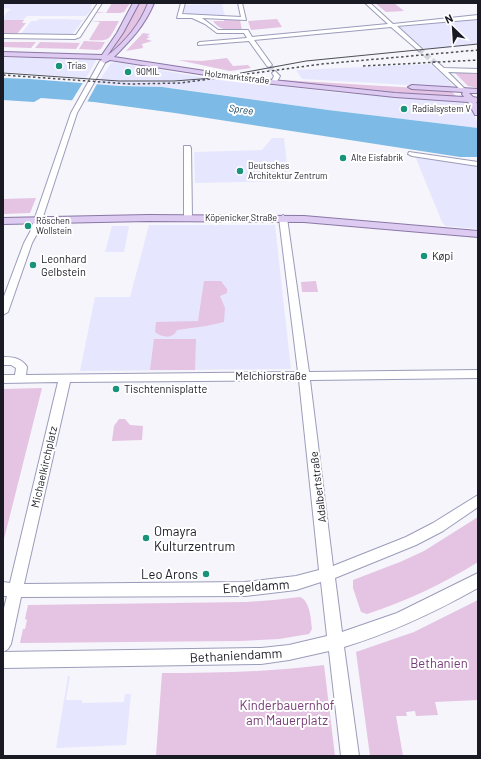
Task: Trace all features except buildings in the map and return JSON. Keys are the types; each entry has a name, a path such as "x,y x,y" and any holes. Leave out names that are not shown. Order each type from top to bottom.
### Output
{"main road":[{"path":"107,57 136,3"},
{"path":"107,57 136,31 146,16 151,3"},
{"name":"Holzmarktstraße","path":"3,52 107,57 219,76 381,85"},
{"name":"Holzmarktstraße","path":"275,78 395,95 474,100"},
{"path":"403,87 478,90"},
{"path":"462,90 474,100 478,113"},
{"name":"Köpenicker Straße","path":"3,220 283,218 323,220 478,234"}],"street":[{"path":"3,36 75,37 78,35 100,3"},
{"path":"183,3 180,16 244,19 240,3"},
{"path":"368,3 419,49"},
{"path":"192,16 207,23 217,30 227,32 246,31 269,65"},
{"path":"200,44 478,18"},
{"path":"3,312 38,220 74,113 107,57"},
{"path":"435,63 462,90"},
{"path":"442,70 478,71"},
{"path":"187,148 188,218"},
{"path":"412,154 478,164"},
{"name":"Adalbertstraße","path":"283,218 304,376 350,756"},
{"path":"3,361 13,361 22,367 19,379"},
{"name":"Melchiorstraße","path":"65,378 478,374"},
{"path":"3,379 65,378"},
{"name":"Michaelkirchplatz","path":"3,644 9,589 65,378"},
{"name":"Engeldamm","path":"9,589 31,591 262,588 296,583 327,574 411,541 438,527 478,500"},
{"name":"Bethaniendamm","path":"3,660 261,656 308,649 384,626 414,614 478,580"}],"shaded area":[{"path":"3,3 93,3 90,8 92,9 86,16 27,16 23,20 3,20 6,13 11,9 3,8"},
{"path":"222,4 225,17 181,13 184,5"},
{"path":"39,19 83,20 71,36 20,35 31,21 37,21"},
{"path":"478,19 478,44 424,49 399,27"},
{"path":"3,58 96,60 86,78 3,72"},
{"path":"115,62 206,78 341,93 466,101 469,103 478,124 478,128 328,110 173,88 97,84 111,63"},
{"path":"430,64 449,81 452,86 446,87 302,79 296,70"},
{"path":"272,138 284,138 289,181 195,183 194,152 262,150"},
{"path":"415,156 478,166 478,229 445,226"},
{"path":"149,225 275,225 291,369 80,371 95,297 130,297"},
{"path":"112,226 129,226 124,252 105,252"},
{"path":"68,676 70,676 66,700 82,700 82,703 124,702 125,694 131,694 126,745 56,748"}],"green space":[{"path":"112,3 130,3 124,12 106,13"},
{"path":"137,3 150,3 140,22 115,50 112,50"},
{"path":"375,3 394,3 404,11 386,12"},
{"path":"225,19 240,20 242,30 223,29 216,25 213,21 224,21"},
{"path":"277,19 282,27 251,30 248,21"},
{"path":"3,20 24,20 22,23 26,23 16,35 3,34"},
{"path":"91,21 119,21 113,33 105,40 89,40 100,22"},
{"path":"143,33 150,34 147,36 150,37 146,39 152,41 142,44 143,48 126,51"},
{"path":"84,41 105,42 101,49 79,49"},
{"path":"3,42 36,42 31,48 3,47"},
{"path":"40,42 80,43 76,49 35,48"},
{"path":"227,58 233,66 248,65 251,68 230,71 178,60 202,61"},
{"path":"455,73 478,74 478,88 468,86"},
{"path":"282,80 450,90 457,97 364,91 281,82"},
{"path":"36,198 30,213 3,214 3,199"},
{"path":"204,281 221,281 227,289 227,293 220,296 225,308 224,322 177,330 173,335 168,337 155,332 156,322 198,321"},
{"path":"316,281 318,292 302,292 301,282"},
{"path":"154,339 196,339 195,370 150,370"},
{"path":"42,388 3,543 3,389"},
{"path":"119,419 125,419 130,425 143,426 142,440 112,441 114,426"},
{"path":"478,517 478,562 438,585 410,598 367,614 361,612 353,588 353,580 424,551"},
{"path":"300,597 308,606 312,629 309,634 279,639 240,641 20,643 23,629 25,629 27,620 25,619 28,605 246,602"},
{"name":"Bethanien","path":"478,600 478,700 435,702 438,715 416,716 415,711 406,712 407,716 396,716 403,756 370,756 356,652 414,632"},
{"name":"Kinderbauernhof am Mauerplatz","path":"324,665 335,756 156,756 162,673 243,672"}],"water":[{"name":"Spree","path":"3,78 120,86 162,87 328,110 478,128 478,157 460,157 94,102 41,98 34,102 3,100"}],"pier":[{"path":"84,81 98,82 86,104 71,102"}],"tunnel":[{"path":"419,49 435,63"},
{"path":"269,65 275,73"}],"tram line":[{"path":"3,73 119,81 174,81 214,78 306,61 478,44"}],"railway":[{"path":"3,75 130,84 180,83 322,64 478,50"},
{"path":"363,66 478,60"}],"place":[{"name":"Trias","path":"59,66"},
{"name":"90MIL","path":"128,72"},
{"name":"Radialsystem V","path":"404,109"},
{"name":"Alte Eisfabrik","path":"343,158"},
{"name":"Deutsches Architektur Zentrum","path":"240,171"},
{"name":"Röschen Wollstein","path":"28,226"},
{"name":"Køpi","path":"424,256"},
{"name":"Leonhard Gelbstein","path":"33,265"},
{"name":"Tischtennisplatte","path":"116,389"},
{"name":"Omayra Kulturzentrum","path":"146,538"},
{"name":"Leo Arons","path":"206,574"}]}
